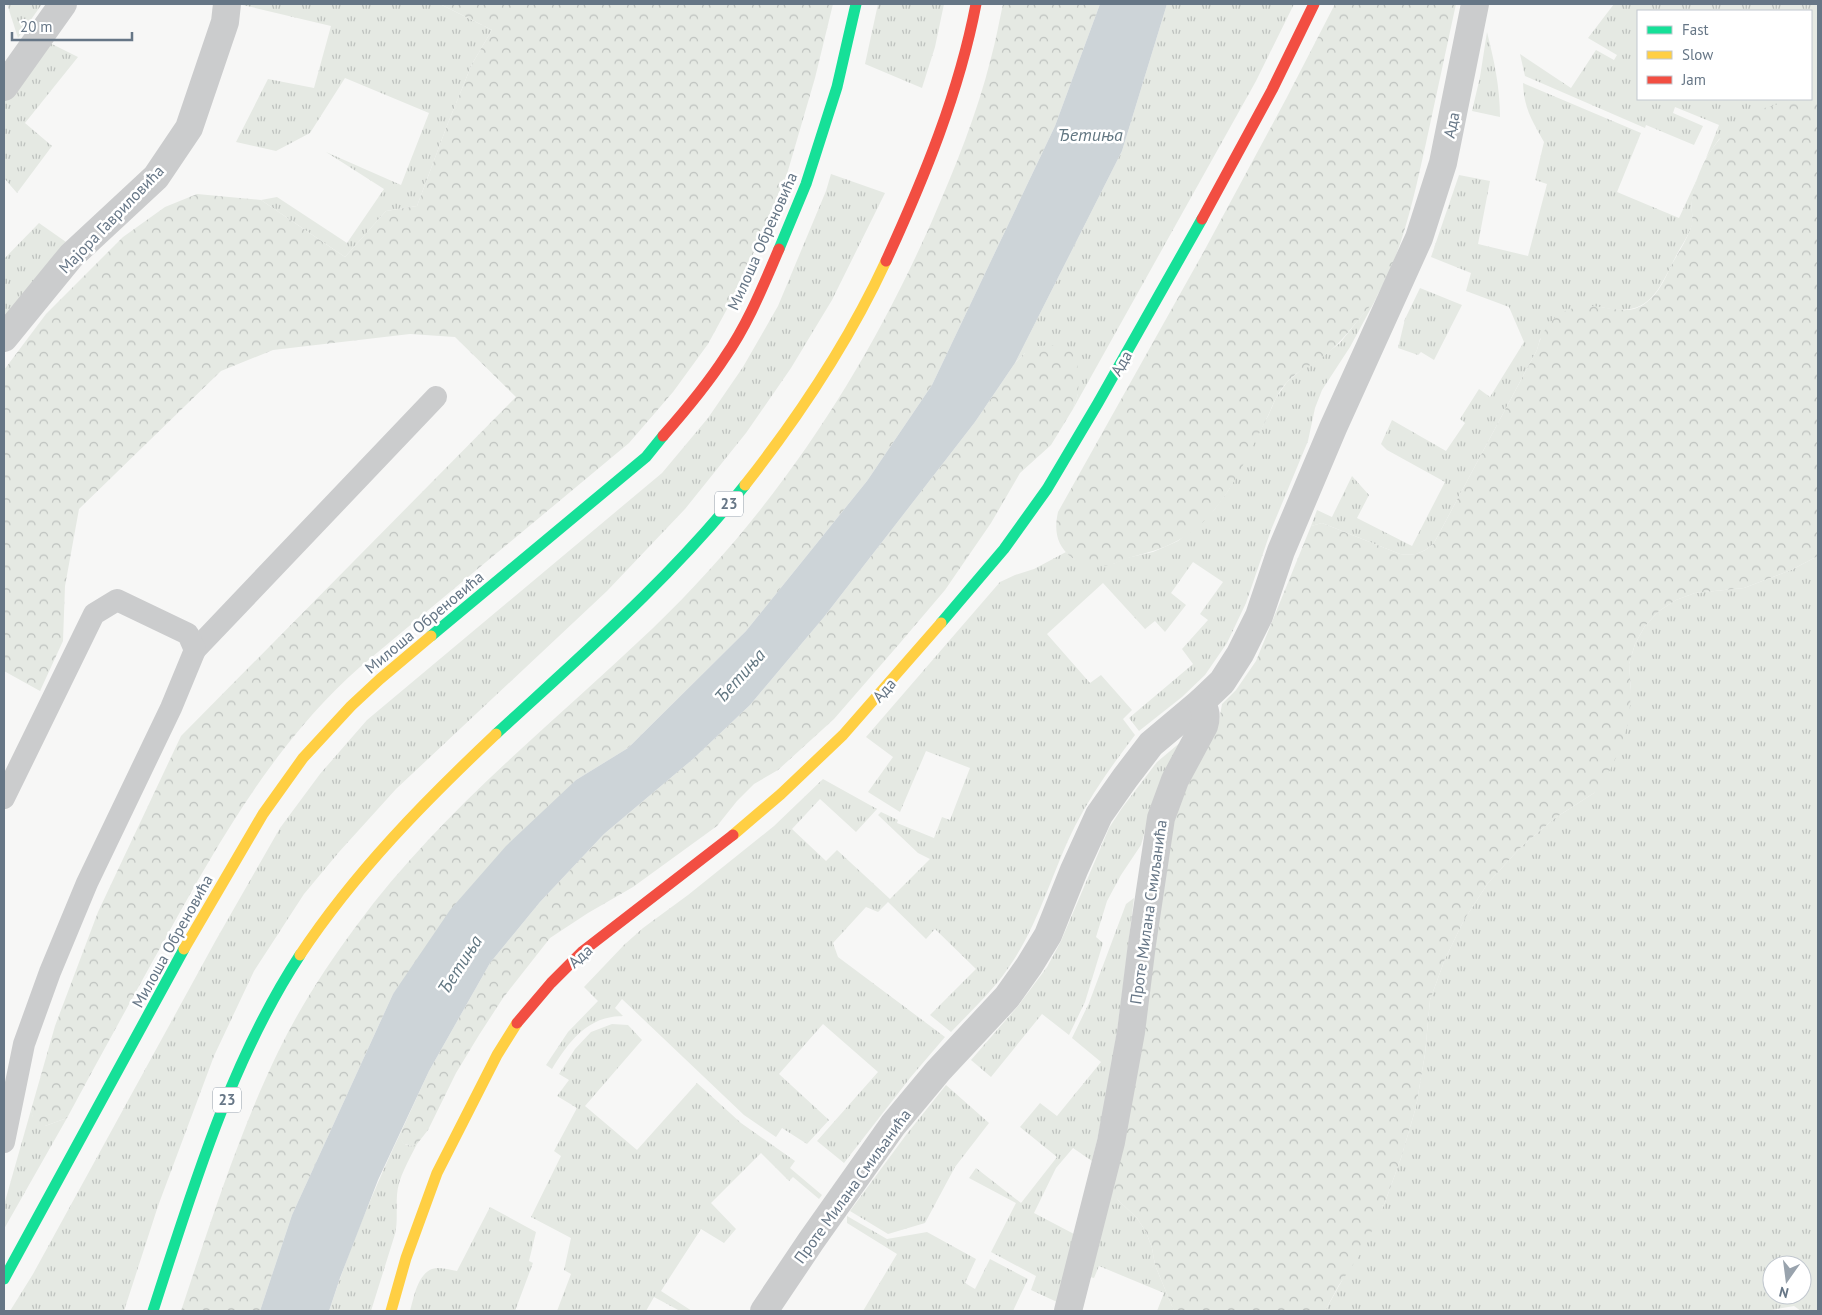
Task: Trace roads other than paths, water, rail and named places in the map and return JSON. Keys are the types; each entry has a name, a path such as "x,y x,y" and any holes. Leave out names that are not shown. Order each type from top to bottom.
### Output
{"street":[{"path":"4,87 63,4"},
{"name":"Мајора Гавриловића","path":"4,338 71,256 156,177 189,128 225,22 227,4"},
{"name":"Милоша Обреновића","path":"4,1279 195,930 263,814 303,758 351,706 380,679 646,457 691,404 726,356 759,297 806,184 837,87 856,4"},
{"name":"23","path":"153,1311 214,1133 246,1053 286,976 334,905 394,834 462,765 630,611 688,553 754,473 819,381 866,301 915,195 941,129 959,71 976,4"},
{"name":"Ада","path":"391,1311 406,1258 437,1173 497,1055 521,1017 583,951 718,848 781,794 843,736 1004,548 1047,489 1098,403 1272,90 1314,4"},
{"name":"Ада","path":"1201,702 1222,682 1240,654 1259,616 1285,542 1333,428 1419,238 1443,163 1475,4"},
{"name":"Проте Милана Смиљанића","path":"764,1311 893,1125 938,1071 1007,997 1029,966 1048,935 1074,870 1100,815 1125,778 1151,744 1201,702 1207,718 1198,741 1175,780 1161,818 1131,1032 1111,1142 1068,1311"}],"lane":[{"path":"4,1142 24,1044 50,972 87,883 171,708 195,650 436,397"},
{"path":"4,798 94,614 118,600 188,634 195,650"}],"water":[{"name":"Ђетиња","path":"1100,4 1167,4 1122,151 1015,363 975,422 824,617 750,705 693,759 604,834 540,902 490,963 429,1071 378,1180 329,1311 260,1311 292,1215 393,994 450,910 506,846 576,780 628,748 746,631 867,481 932,385 1055,126"}]}
